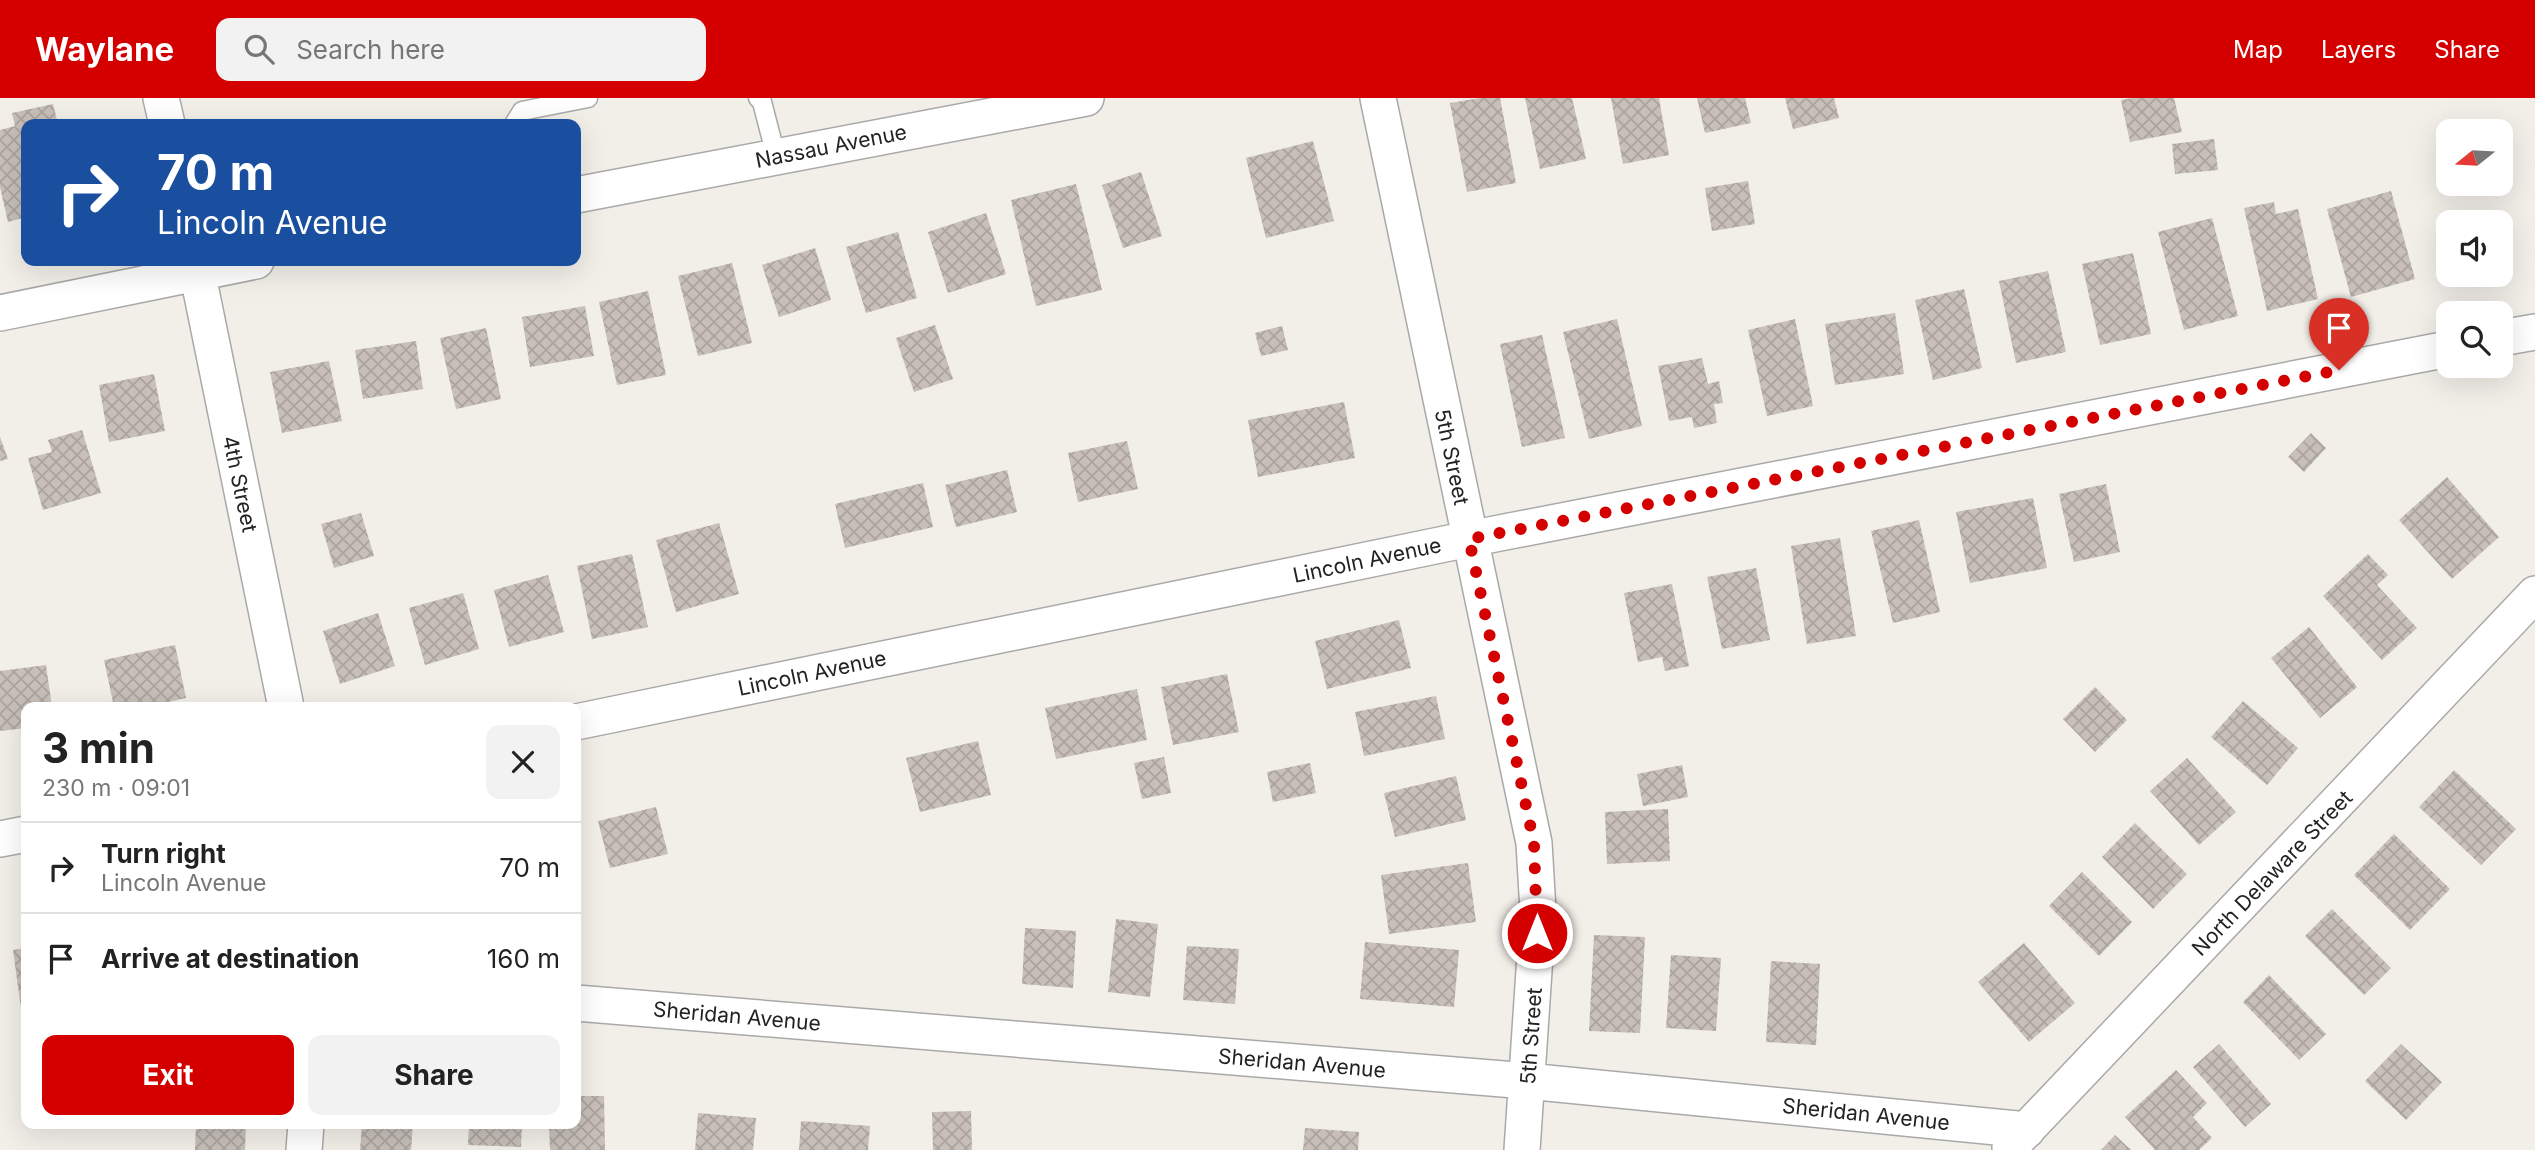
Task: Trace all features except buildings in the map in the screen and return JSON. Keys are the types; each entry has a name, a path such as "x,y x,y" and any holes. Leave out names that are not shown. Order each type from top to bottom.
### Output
{"street":[{"path":"161,98 166,119"},
{"name":"Nassau Avenue","path":"581,194 1086,98"},
{"name":"5th Street","path":"1378,98 1534,843 1538,911 1522,1150"},
{"path":"0,313 196,267"},
{"name":"4th Street","path":"196,267 285,702"},
{"path":"2513,336 2535,332"},
{"name":"Lincoln Avenue","path":"581,721 1469,539 2436,351"},
{"name":"North Delaware Street","path":"2018,1140 2535,594"},
{"path":"0,839 21,835"},
{"name":"Sheridan Avenue","path":"581,1003 1527,1081 2018,1140"},
{"path":"304,1150 306,1129"}],"lane":[{"path":"517,119 522,111 588,98"},
{"path":"758,98 776,156"}],"route":[{"path":"1537,933 1534,843 1469,539 2339,370"}]}
